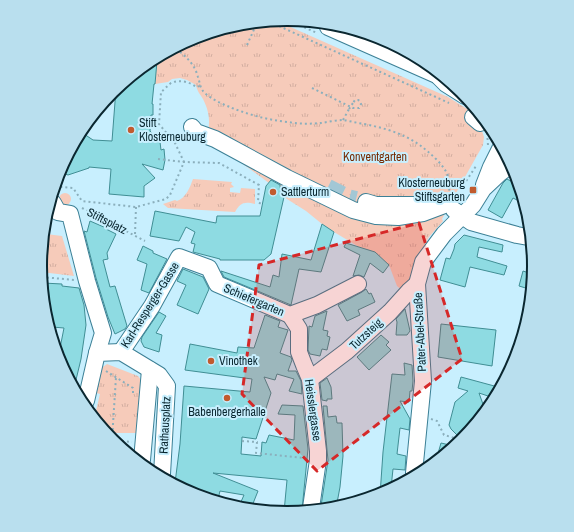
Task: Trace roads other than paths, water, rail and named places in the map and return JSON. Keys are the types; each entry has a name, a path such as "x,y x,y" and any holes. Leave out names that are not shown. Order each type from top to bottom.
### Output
{"street":[{"path":"339,32 426,71"},
{"path":"452,92 458,100"},
{"path":"192,127 196,132 215,139 287,178 353,210 376,216 398,217 423,213 447,204"},
{"name":"Pater-Abel-Straße","path":"483,189 491,167 494,147"},
{"name":"Pater-Abel-Straße","path":"414,469 423,381 417,284 424,262 444,234 473,205 483,189 506,168"},
{"path":"356,199 376,205 447,204 471,222 525,236"},
{"name":"Stiftsplatz","path":"55,205 58,212 70,214 102,333 99,360"},
{"name":"Schiefergarten","path":"179,257 209,268 217,284 290,315 317,305 358,284"},
{"name":"Karl-Resperger-Gasse","path":"121,352 152,306 179,257"},
{"name":"Tutzsteig","path":"310,379 348,351 390,312 417,284"},
{"name":"Heisslergasse","path":"290,315 299,328 299,352 310,379 318,451 312,504"},
{"path":"87,399 99,360 121,352"},
{"name":"Rathausplatz","path":"121,352 159,375 167,386 162,471"},
{"path":"142,457 150,370"}],"tunnel":[{"path":"328,187 348,197 356,199"}],"place":[{"name":"Stift Klosterneuburg","path":"131,130"},
{"name":"Klosterneuburg Stiftsgarten","path":"473,190"},
{"name":"Sattlerturm","path":"273,192"},
{"name":"Vinothek","path":"211,361"},
{"name":"Babenbergerhalle","path":"227,398"}],"park label":[{"name":"Konventgarten","path":"375,157"}]}
